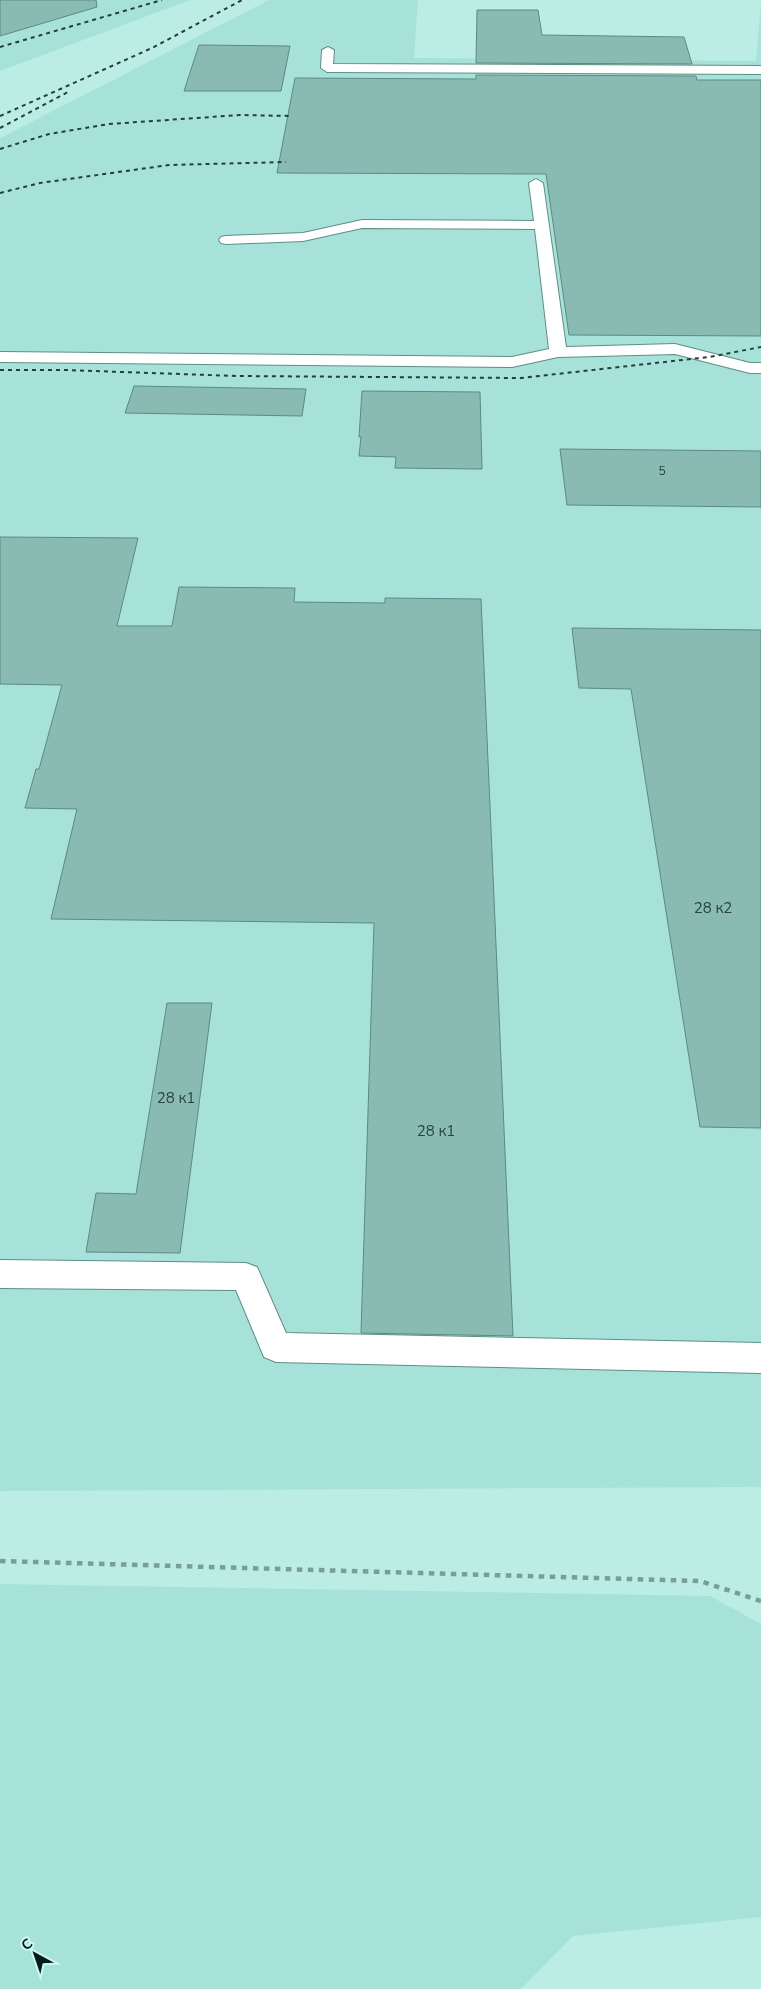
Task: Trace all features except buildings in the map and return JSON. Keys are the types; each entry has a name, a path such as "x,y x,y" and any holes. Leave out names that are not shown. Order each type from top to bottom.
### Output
{"lane":[{"path":"328,50 327,68 761,70"},
{"path":"536,183 558,352"},
{"path":"226,240 303,237 362,224 541,225"},
{"path":"0,357 512,362 558,352 674,342 750,368 761,368"},
{"path":"0,1274 246,1277 276,1347 761,1358"}],"path":[{"path":"0,1561 700,1581 761,1602"}],"shaded area":[{"path":"0,0 190,0 0,71"},
{"path":"269,0 418,0 414,58 756,61 761,3 761,1487 0,1491 0,138"},
{"path":"0,1584 710,1596 761,1624 761,1917 573,1936 521,1989 0,1989"}],"railway":[{"path":"0,47 162,0"},
{"path":"0,116 152,48 242,0"},
{"path":"0,128 70,91"},
{"path":"0,149 49,134 109,124 240,115 292,116"},
{"path":"0,193 40,183 169,165 286,162"},
{"path":"0,370 65,370 237,376 521,378 709,357 761,347"}]}
